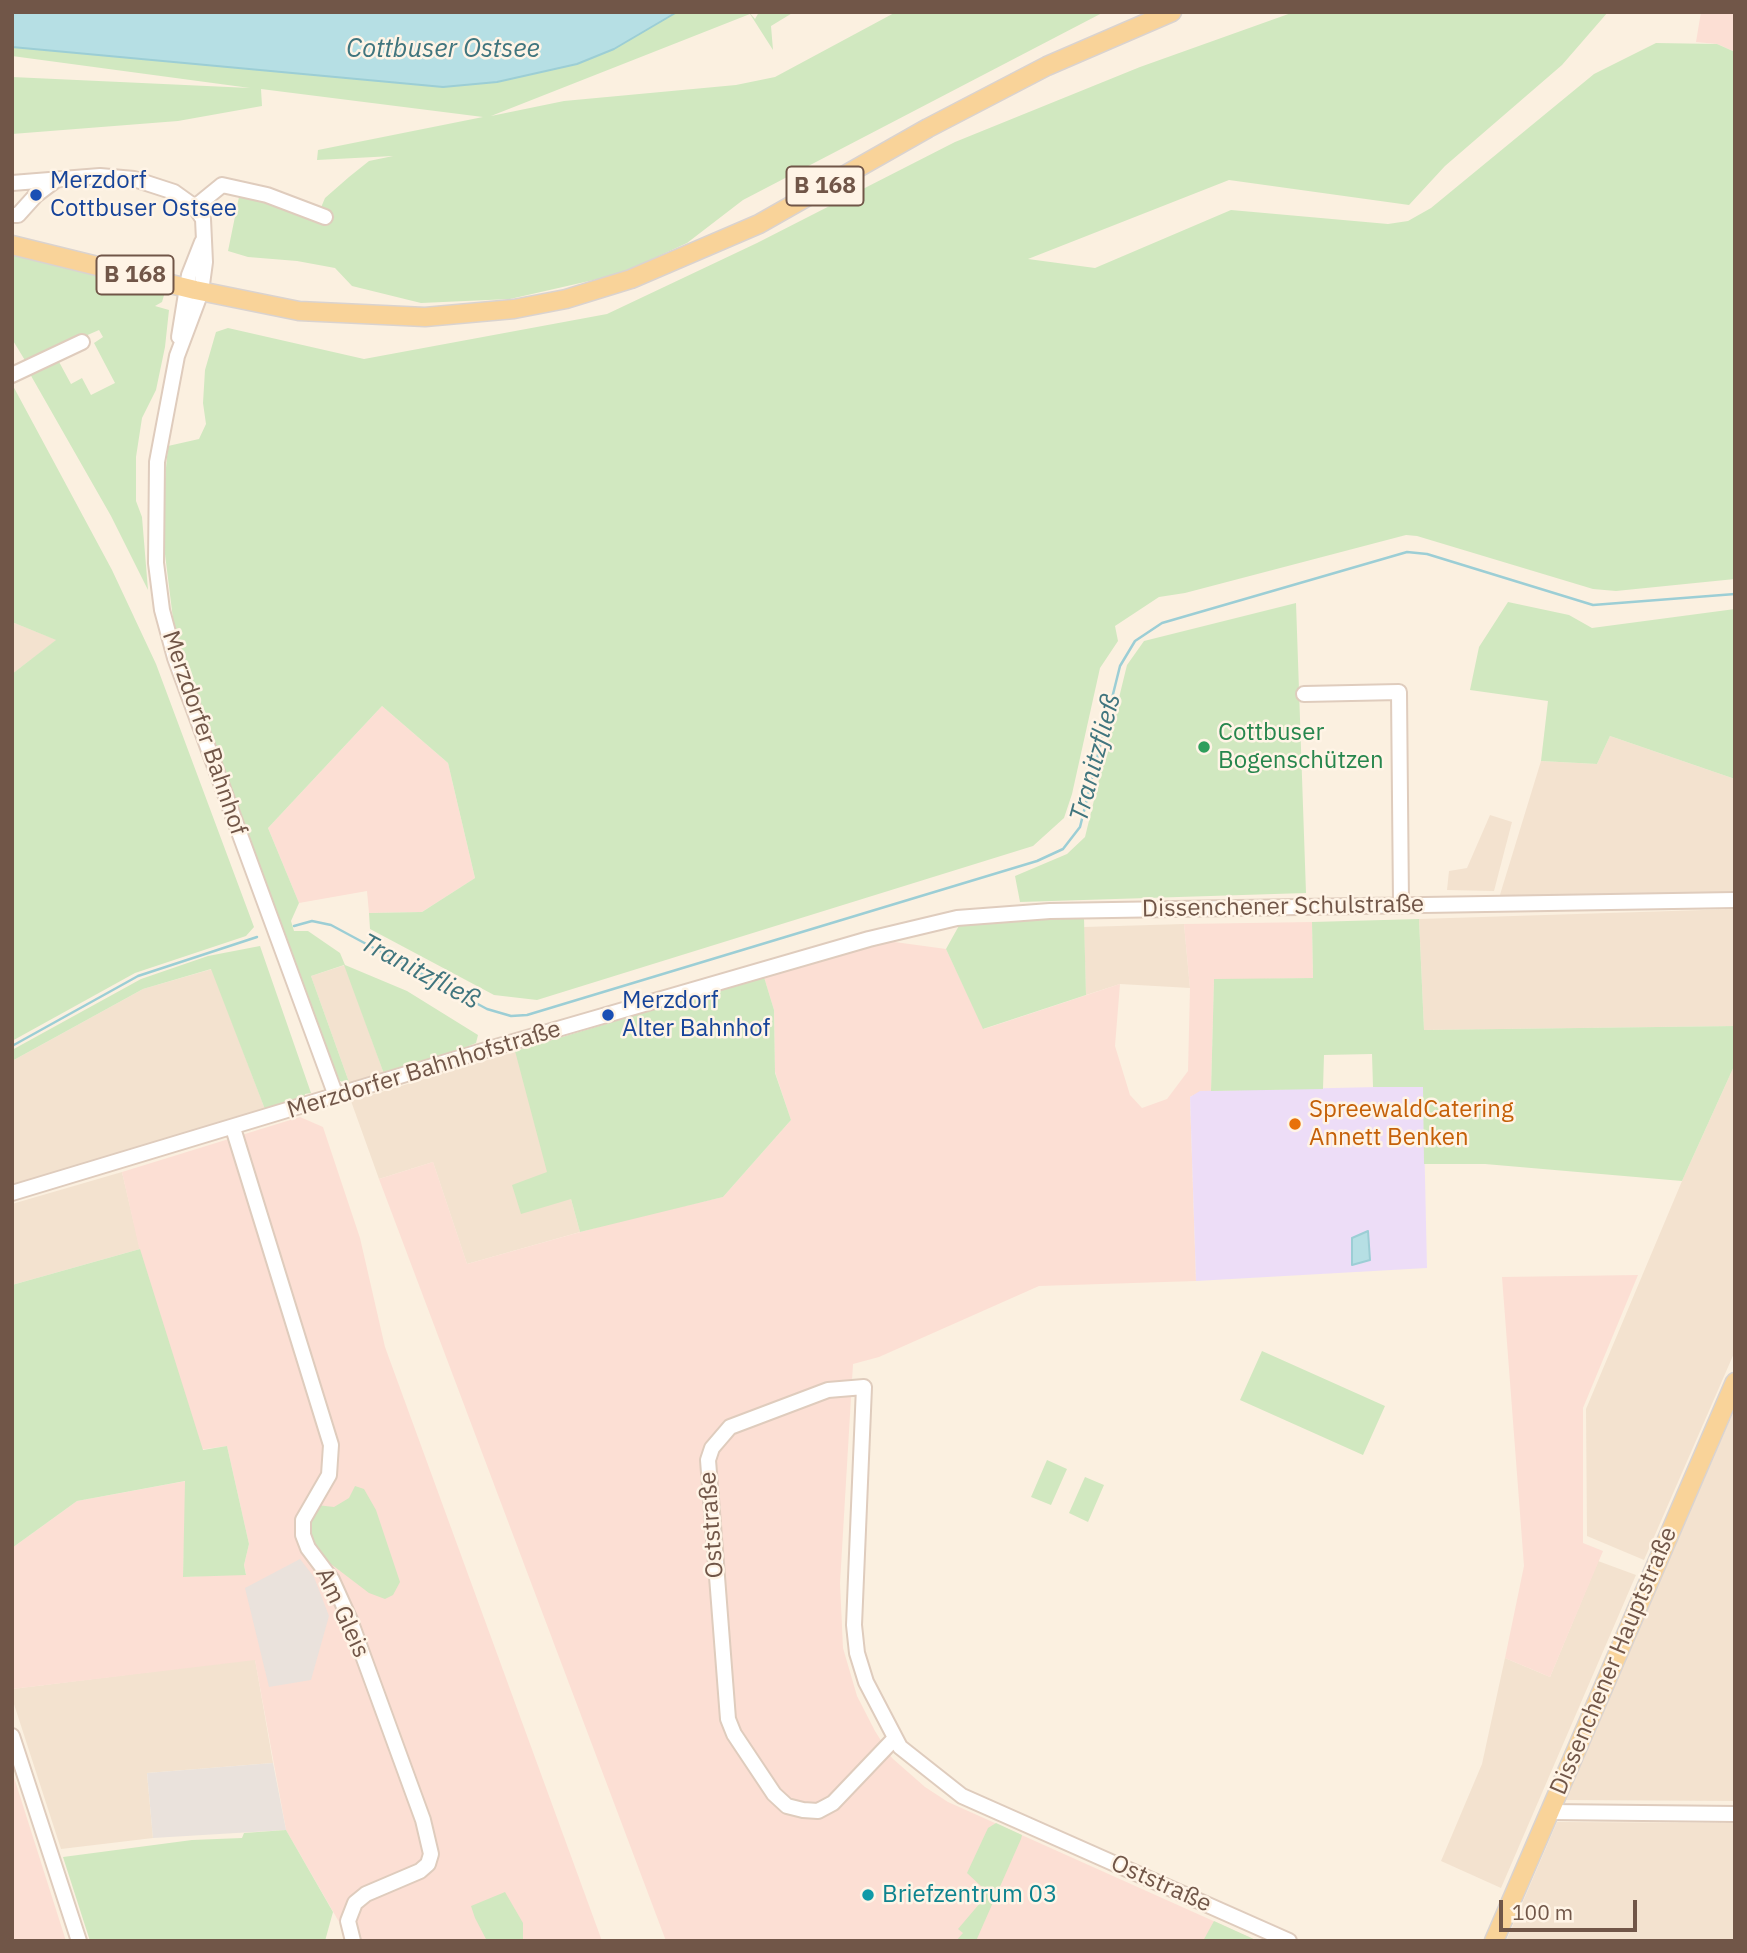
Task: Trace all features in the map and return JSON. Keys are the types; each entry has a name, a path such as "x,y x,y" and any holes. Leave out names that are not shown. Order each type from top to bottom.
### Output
{"main road":[{"name":"B 168","path":"12,245 194,290 299,311 383,317 514,309 566,299 631,279 759,224 928,128 1047,66 1172,12"},
{"name":"Dissenchener Hauptstraße","path":"1494,1941 1735,1382"}],"street":[{"path":"12,183 100,176 134,179 174,192 195,207 222,185 267,195 325,217"},
{"path":"12,215 18,215 36,195 58,179"},
{"name":"Merzdorfer Bahnhof","path":"195,207 203,219 205,235 161,430 154,500 156,563 162,610 184,682 335,1096"},
{"path":"12,375 82,341"},
{"path":"1304,694 1399,692 1401,904"},
{"name":"Dissenchener Schulstraße","path":"836,949 957,918 988,914 1401,904 1735,900"},
{"name":"Merzdorfer Bahnhofstraße","path":"12,1193 836,949"},
{"name":"Am Gleis","path":"233,1128 331,1445 332,1466 303,1520 303,1535 308,1548 332,1580 350,1620 430,1845 428,1864 420,1871 366,1894 355,1903 348,1921 353,1941"},
{"name":"Oststraße","path":"895,1738 833,1803 818,1811 803,1810 787,1806 774,1794 734,1734 728,1719 708,1460 712,1448 730,1427 828,1390 864,1387 854,1625 857,1653 866,1682 895,1738 920,1766 962,1796 1289,1941"},
{"path":"12,1736 79,1941"},
{"path":"1550,1812 1735,1814"}],"shaded area":[{"path":"1701,12 1735,12 1735,52 1717,44 1696,42"},
{"path":"12,622 57,640 12,674"},
{"path":"382,706 448,763 475,878 422,912 369,913 367,891 299,903 268,828"},
{"path":"1610,736 1735,779 1735,894 1499,898 1541,761 1597,764"},
{"path":"1490,815 1512,822 1494,891 1447,890 1449,871 1467,868"},
{"path":"1735,909 1735,1026 1424,1030 1419,919"},
{"path":"1312,922 1313,978 1214,980 1211,1091 1190,1097 1196,1281 1039,1286 879,1357 853,1364 840,1583 843,1648 857,1696 892,1758 925,1787 948,1802 1258,1941 666,1941 379,1179 433,1162 467,1264 623,1220 723,1197 791,1120 775,1072 774,1010 764,977 880,940 946,949 984,1029 1120,984 1115,1046 1130,1095 1142,1108 1167,1099 1188,1071 1190,988 1184,924"},
{"path":"1184,924 1190,988 1120,984 1086,995 1084,927"},
{"path":"345,965 384,1074 350,1085 311,976"},
{"path":"212,969 266,1112 12,1187 12,1061 143,989"},
{"path":"764,977 571,1199 580,1232 467,1264 433,1162 379,1179 351,1101"},
{"path":"1735,1064 1735,1351 1644,1560 1587,1536 1586,1409 1682,1181"},
{"path":"1423,1086 1427,1268 1196,1281 1190,1097 1200,1091"},
{"path":"300,1117 323,1127 360,1238 385,1347 602,1941 350,1941 286,1830 255,1660 12,1689 12,1548 77,1501 186,1481 183,1577 246,1574 244,1565 249,1544 227,1446 185,1452 122,1172"},
{"path":"122,1172 140,1249 12,1285 12,1204"},
{"path":"1638,1275 1583,1408 1583,1543 1603,1551 1550,1677 1505,1658 1524,1566 1502,1277"},
{"path":"1735,1408 1735,1801 1565,1800"},
{"path":"300,1559 314,1577 329,1616 311,1680 269,1687 245,1588"},
{"path":"1598,1561 1636,1575 1501,1888 1441,1861 1482,1764 1505,1658 1550,1677"},
{"path":"255,1659 273,1763 147,1773 153,1838 61,1849 12,1698 12,1689"},
{"path":"273,1763 286,1830 153,1838 147,1773"},
{"path":"12,1771 66,1941 12,1941"},
{"path":"1557,1822 1735,1823 1735,1941 1506,1941"}],"green space":[{"path":"677,12 749,12 755,19 759,12 794,12 771,26 773,50 750,14 491,116 564,101 736,85 775,77 896,12 1104,12 743,200 687,243 620,274 510,299 421,303 352,286 335,268 297,261 248,257 228,251 240,192 317,217 325,198 349,177 369,161 393,156 317,160 318,150 483,117 261,89 262,106 178,121 12,134 12,77 250,88 12,56 12,47 443,87 497,82 577,64 614,49"},
{"path":"1294,12 1608,12 1562,65 1445,166 1409,205 1229,180 1028,259 1095,268 1231,210 1388,224 1408,221 1431,208 1594,74 1656,43 1717,44 1735,52 1735,579 1616,591 1593,589 1406,535 1185,593 1159,597 1115,626 1118,641 1100,668 1072,794 1064,818 1033,846 537,1000 494,995 370,929 369,913 422,912 475,878 448,763 382,706 268,828 299,903 291,921 294,931 308,931 340,953 345,965 407,991 478,1035 476,1043 384,1074 344,965 311,976 350,1085 338,1080 175,635 161,522 168,446 199,439 206,424 203,403 205,370 216,332 228,328 364,359 607,314 757,243 955,142 1140,67"},
{"path":"12,252 165,292 162,302 155,306 169,310 165,347 156,390 142,418 136,457 136,501 142,517 148,590 111,516 30,374 58,360 71,384 82,378 91,395 115,383 94,343 103,337 99,330 26,362 12,339"},
{"path":"12,384 112,570 156,664 254,927 246,936 135,973 12,1041 12,674 56,640 12,622"},
{"path":"1508,602 1569,615 1592,628 1735,609 1735,779 1610,736 1597,764 1541,761 1548,701 1470,690 1479,647"},
{"name":"Cottbuser Bogenschützen","path":"1296,603 1306,893 1020,902 1015,876 1067,854 1085,837 1127,665 1144,641"},
{"path":"1084,918 1086,995 983,1029 946,949 961,922"},
{"path":"1419,919 1424,1030 1735,1026 1735,1064 1682,1181 1485,1164 1424,1164 1423,1087 1373,1087 1372,1054 1324,1055 1323,1089 1211,1091 1214,979 1313,978 1312,922"},
{"path":"260,946 311,1093 305,1094 304,1098 266,1112 211,969 143,989 12,1061 12,1050 141,979 208,956"},
{"path":"764,977 774,1010 775,1073 791,1120 723,1197 580,1232 571,1199 521,1214 512,1185 547,1172 515,1051"},
{"path":"140,1249 203,1450 227,1446 249,1544 244,1565 246,1575 183,1577 185,1481 77,1501 12,1548 12,1285"},
{"path":"1262,1351 1385,1406 1363,1455 1240,1400"},
{"path":"1047,1460 1067,1469 1051,1505 1031,1497"},
{"path":"1085,1477 1104,1485 1088,1522 1069,1513"},
{"path":"355,1486 364,1489 376,1510 400,1582 393,1595 385,1599 369,1593 323,1558 313,1542 310,1524 317,1505 334,1507 349,1498"},
{"path":"996,1823 1022,1835 1021,1839 976,1941 956,1941 963,1933 958,1929 986,1896 980,1891 982,1887 967,1873 988,1828"},
{"path":"286,1830 333,1912 325,1941 90,1941 63,1857 192,1840 242,1838 244,1833"},
{"path":"505,1892 523,1923 523,1941 487,1941 471,1906"},
{"path":"1214,1921 1258,1941 1203,1941"}],"water":[{"name":"Cottbuser Ostsee","path":"12,12 677,12 614,49 577,64 497,82 443,87 12,47"},
{"path":"1368,1231 1370,1260 1352,1265 1352,1238"}],"waterway":[{"name":"Tranitzfließ","path":"294,926 312,921 331,925 487,1009 511,1016 527,1015 1037,861 1063,849 1080,827 1120,666 1135,641 1162,623 1407,552 1427,554 1593,605 1735,594"},
{"name":"Tranitzfließ","path":"12,1046 138,976 257,937"}],"place":[{"name":"Merzdorf Cottbuser Ostsee","path":"36,195"},
{"name":"Cottbuser Bogenschützen","path":"1204,747"},
{"name":"Merzdorf Alter Bahnhof","path":"608,1015"},
{"name":"SpreewaldCatering Annett Benken","path":"1295,1124"},
{"name":"Briefzentrum 03","path":"868,1895"}]}
